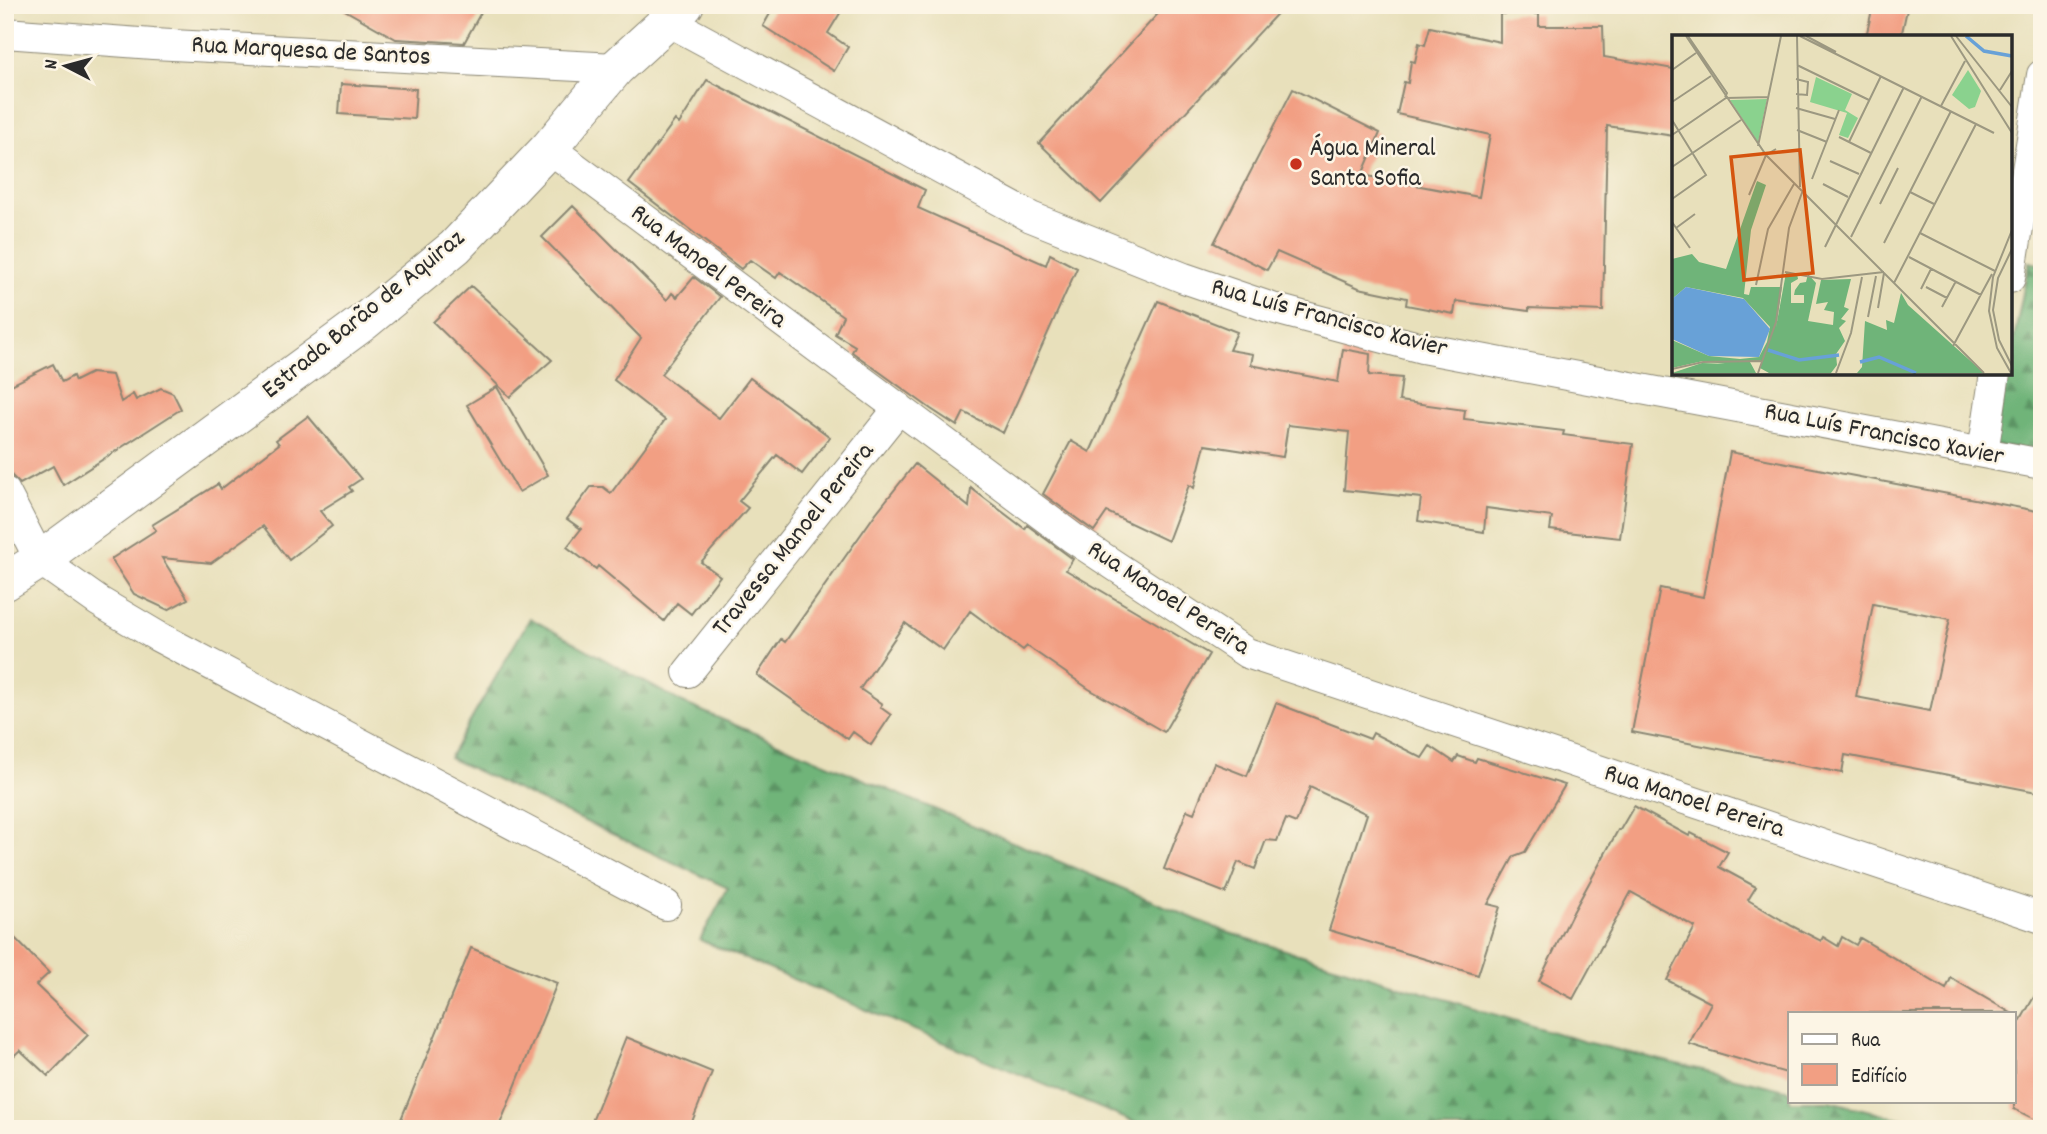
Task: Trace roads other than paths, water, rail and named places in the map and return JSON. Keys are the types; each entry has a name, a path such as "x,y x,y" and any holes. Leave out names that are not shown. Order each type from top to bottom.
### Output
{"street":[{"name":"Estrada Barão de Aquiraz","path":"5,582 40,560 365,321 455,247 549,148 616,68 677,13"},
{"name":"Rua Luís Francisco Xavier","path":"677,13 1031,217 1159,269 1272,308 1422,348 2042,464"},
{"name":"Rua Marquesa de Santos","path":"5,33 153,44 616,68"},
{"path":"2012,265 2042,75"},
{"name":"Rua Manoel Pereira","path":"549,148 1073,538 1247,653 2042,918"},
{"path":"1983,453 1996,374"},
{"name":"Travessa Manoel Pereira","path":"688,671 899,408"},
{"path":"5,492 40,560 130,621 666,905"}],"place":[{"name":"Água Mineral Santa Sofia","path":"1296,164"}]}
